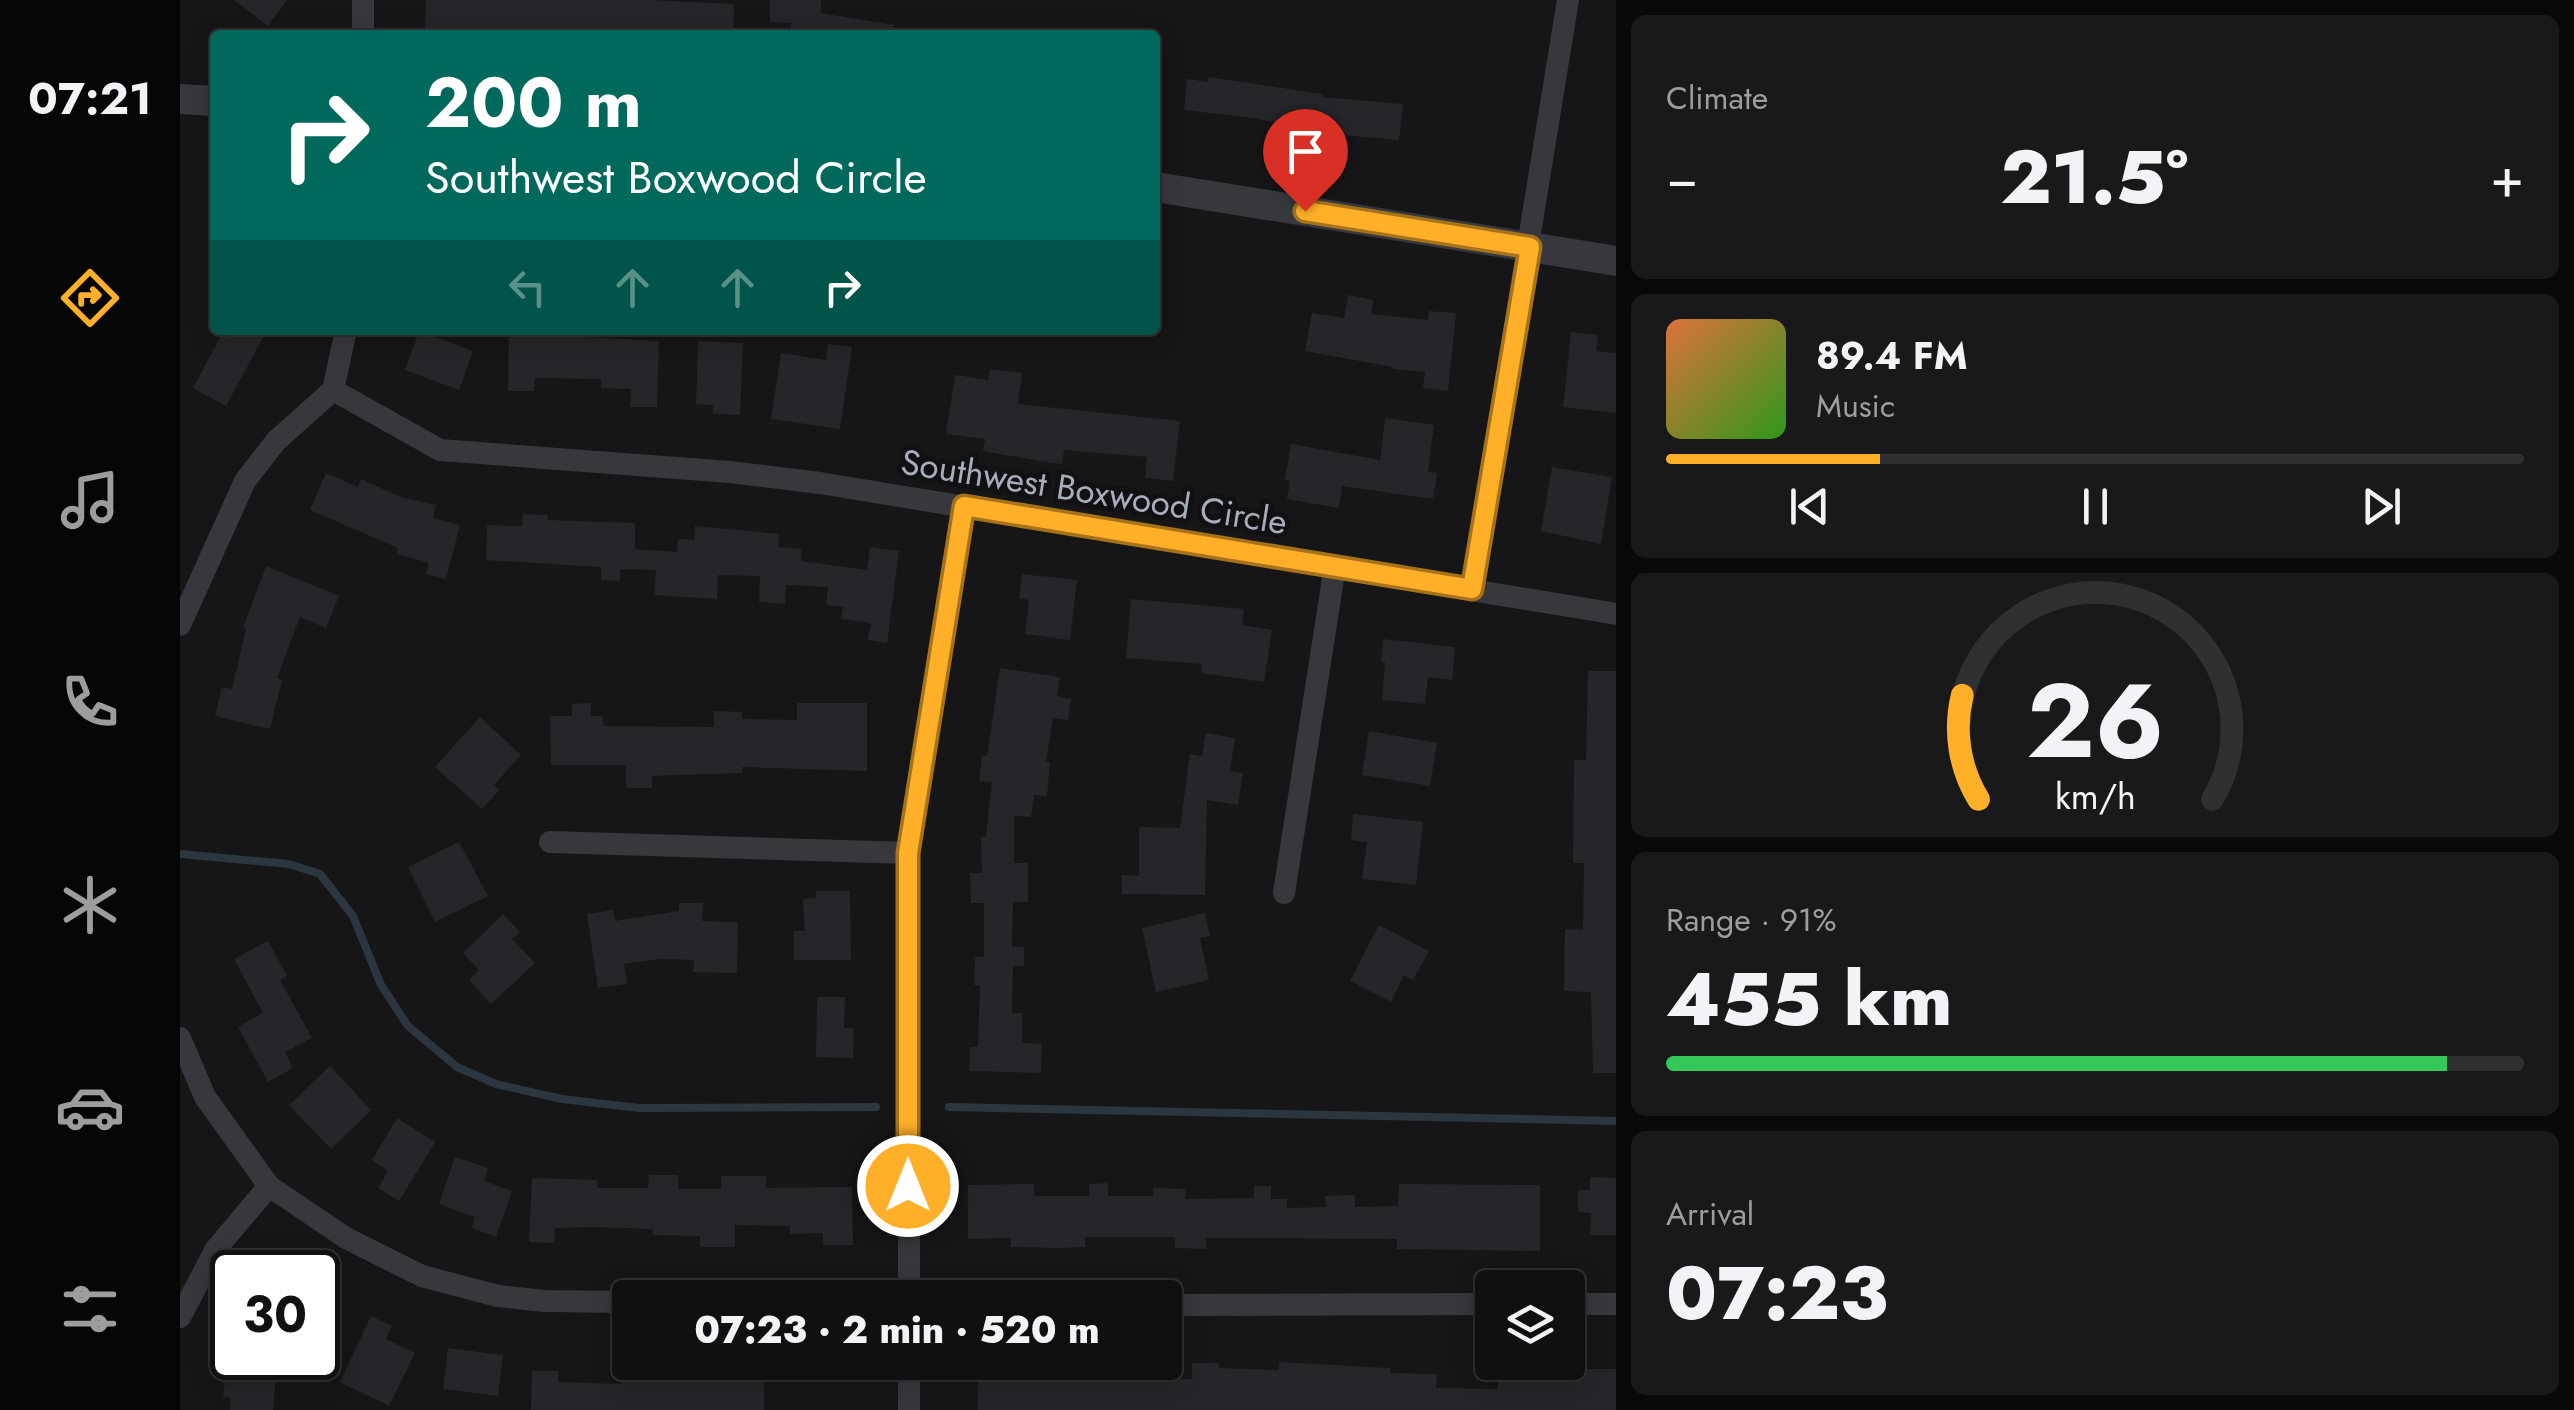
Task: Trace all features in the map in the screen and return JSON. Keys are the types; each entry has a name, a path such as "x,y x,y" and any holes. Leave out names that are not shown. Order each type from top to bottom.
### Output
{"street":[{"path":"363,0 363,30"},
{"path":"1472,589 1568,0"},
{"path":"180,99 210,100"},
{"path":"1160,187 1616,261"},
{"path":"180,625 246,481 276,441 333,390 345,335"},
{"name":"Southwest Boxwood Circle","path":"333,390 440,450 730,472 964,506 1616,614"},
{"path":"908,1280 908,853 964,506"},
{"path":"1284,893 1334,566"},
{"path":"550,842 908,853"},
{"path":"180,1038 205,1096 269,1186 346,1238 422,1276 498,1296 544,1302 612,1302"},
{"path":"180,1317 216,1248 269,1186"},
{"path":"1182,1305 1475,1304"},
{"path":"1585,1304 1616,1304"},
{"path":"909,1380 909,1410"}],"building":[{"path":"234,0 287,0 268,26"},
{"path":"426,0 734,4 733,30 425,29"},
{"path":"770,0 821,0 821,13 894,25 894,30 790,30 791,23 770,22"},
{"path":"1208,77 1322,97 1403,104 1399,140 1184,110 1187,79 1208,82"},
{"path":"1348,295 1373,300 1371,314 1428,320 1429,311 1456,313 1448,391 1423,388 1425,372 1305,351 1312,313 1344,318"},
{"path":"1571,332 1598,335 1596,351 1616,353 1616,413 1563,407"},
{"path":"221,335 264,335 226,406 193,388"},
{"path":"418,335 430,335 473,351 459,390 405,370"},
{"path":"509,335 659,341 657,407 630,407 631,389 601,388 601,379 535,378 534,391 508,391"},
{"path":"698,341 743,343 740,415 713,414 713,405 696,404"},
{"path":"828,344 852,347 840,429 771,419 781,353 826,360"},
{"path":"990,369 1022,373 1018,404 1180,421 1173,481 1145,478 1147,457 1064,450 1062,464 983,451 985,439 946,434 955,375 988,380"},
{"path":"1385,418 1434,425 1428,472 1437,473 1433,499 1342,486 1339,508 1287,499 1290,481 1285,480 1291,444 1380,460"},
{"path":"1552,467 1612,477 1601,544 1541,531"},
{"path":"326,473 358,487 361,479 400,497 436,505 433,518 460,525 446,579 426,574 429,563 397,554 398,548 310,510"},
{"path":"523,514 548,515 547,520 635,523 635,549 677,552 678,539 694,540 695,526 779,534 778,547 802,549 801,561 867,570 870,547 899,551 887,643 868,640 871,623 841,619 843,607 826,605 828,587 786,585 785,604 759,602 760,576 718,575 717,599 654,595 656,570 620,569 620,581 601,580 601,567 486,560 487,525 522,526"},
{"path":"266,566 339,596 326,628 300,617 277,678 282,680 270,729 215,716 222,687 232,689 246,629 243,628"},
{"path":"1022,574 1077,580 1070,640 1025,634 1029,600 1019,598"},
{"path":"1131,599 1244,609 1242,625 1272,630 1264,682 1201,673 1202,664 1126,658"},
{"path":"1383,639 1455,647 1452,680 1428,677 1425,704 1382,700"},
{"path":"1000,668 1060,677 1057,696 1071,699 1068,720 1053,718 1046,762 1050,762 1047,796 1034,795 1031,817 1014,816 1014,863 1028,863 1028,902 1013,902 1012,947 1024,947 1024,966 1013,966 1012,1013 1022,1013 1022,1043 1042,1044 1041,1073 969,1071 970,1047 978,1047 980,985 974,985 975,957 984,957 984,903 971,903 970,873 982,873 981,837 986,837 992,782 979,781 982,756 987,756"},
{"path":"1588,671 1616,671 1616,1073 1593,1073 1591,992 1564,991 1565,929 1583,930 1584,863 1573,863 1574,760 1586,760"},
{"path":"591,703 591,716 603,716 603,726 714,727 714,711 742,712 742,719 797,720 797,703 867,703 867,771 742,767 742,773 652,776 652,788 626,788 626,765 551,765 550,716 572,716 572,704"},
{"path":"480,717 521,755 494,785 499,790 482,809 435,767"},
{"path":"1369,731 1437,743 1430,786 1362,775"},
{"path":"1206,733 1235,738 1230,771 1243,773 1238,805 1207,800 1205,895 1122,894 1122,875 1139,876 1139,827 1180,828 1190,754 1202,756"},
{"path":"1353,814 1423,822 1416,885 1362,879 1367,842 1351,840"},
{"path":"459,842 488,896 435,922 408,867"},
{"path":"816,891 850,891 851,960 794,960 794,931 805,931 803,899 816,898"},
{"path":"679,903 703,903 702,921 738,922 737,973 693,972 694,960 659,959 624,964 627,984 598,988 587,914 613,910 615,921 679,911"},
{"path":"1205,913 1210,936 1200,938 1209,980 1156,992 1142,928"},
{"path":"503,914 520,932 512,939 535,963 491,1004 469,980 479,970 463,953"},
{"path":"1379,925 1429,951 1413,980 1404,975 1391,1002 1350,981"},
{"path":"268,941 287,976 280,980 312,1038 285,1052 293,1068 268,1082 238,1027 263,1013 234,959"},
{"path":"817,997 845,997 844,1028 854,1028 853,1058 816,1057"},
{"path":"330,1066 371,1110 331,1149 289,1105"},
{"path":"397,1118 435,1142 399,1201 378,1188 388,1171 372,1160"},
{"path":"455,1157 488,1168 484,1181 512,1191 496,1237 472,1228 475,1217 439,1204"},
{"path":"649,1175 678,1175 678,1189 721,1189 721,1176 766,1176 766,1188 852,1187 853,1245 823,1245 823,1233 790,1234 790,1226 735,1225 735,1247 700,1247 700,1236 653,1235 653,1229 595,1227 555,1228 554,1243 529,1242 532,1178 597,1180 597,1188 648,1188"},
{"path":"1590,1177 1616,1178 1616,1235 1590,1235 1591,1213 1578,1212 1578,1190 1590,1190"},
{"path":"1108,1183 1108,1196 1153,1196 1153,1188 1186,1189 1185,1199 1254,1198 1254,1186 1271,1186 1271,1199 1287,1199 1287,1208 1326,1207 1325,1196 1355,1195 1355,1207 1398,1206 1399,1184 1540,1185 1540,1251 1397,1249 1397,1239 1206,1238 1206,1249 1175,1248 1175,1237 1085,1237 1085,1247 1060,1248 1011,1247 1011,1238 968,1239 968,1185 1034,1184 1034,1196 1089,1196 1089,1184"},
{"path":"371,1316 392,1326 386,1339 415,1353 389,1406 340,1382"},
{"path":"448,1348 503,1355 498,1396 443,1389"},
{"path":"1279,1362 1390,1368 1390,1373 1437,1374 1436,1388 1498,1389 1498,1380 1585,1380 1585,1369 1616,1369 1616,1410 978,1410 978,1380 1182,1380 1192,1379 1192,1363 1219,1363 1219,1368 1279,1370"},
{"path":"532,1371 558,1371 558,1382 621,1384 621,1380 764,1380 764,1410 531,1410"},
{"path":"225,1380 276,1380 273,1410 230,1410 231,1398 223,1397"}],"waterway":[{"path":"180,854 289,864 320,874 353,916 381,985 408,1026 457,1067 496,1084 562,1099 639,1108 876,1107"},
{"path":"949,1107 1616,1121"}],"route":[{"path":"908,1186 908,853 964,506 1472,589 1530,247 1305,211"}]}
